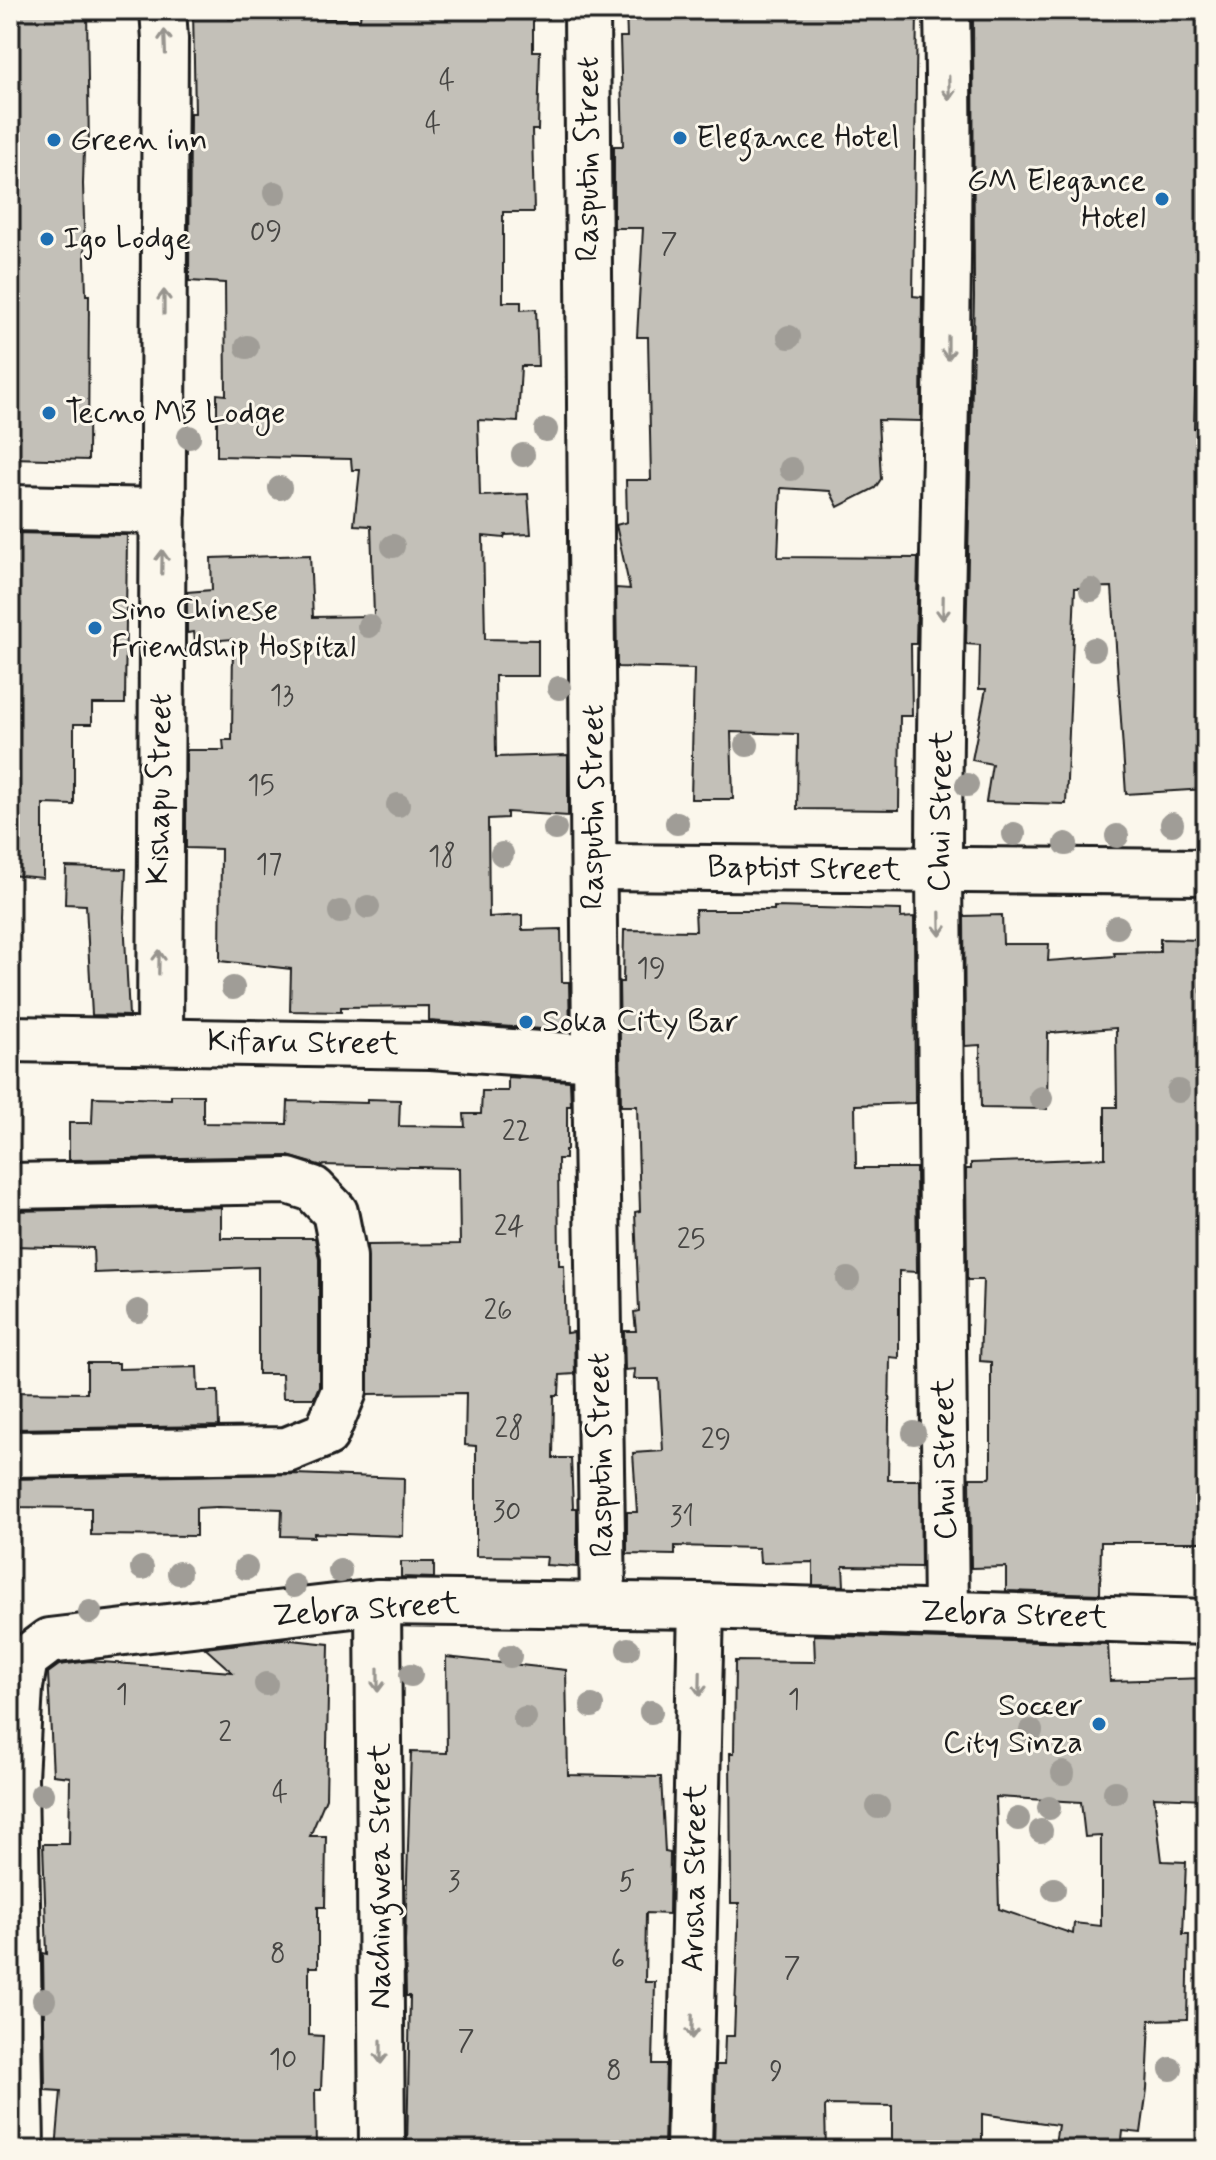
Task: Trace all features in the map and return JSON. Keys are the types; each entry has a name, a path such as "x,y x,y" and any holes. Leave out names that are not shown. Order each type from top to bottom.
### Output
{"street":[{"name":"Kishapu Street","path":"160,1040 163,10"},
{"name":"Rasputin Street","path":"587,10 595,1058 603,1604"},
{"name":"Chui Street","path":"946,1613 939,870 947,374 947,10"},
{"path":"10,508 163,511"},
{"name":"Baptist Street","path":"594,867 1206,872"},
{"name":"Kifaru Street","path":"10,1039 431,1046 595,1058"},
{"path":"10,1186 288,1181 313,1189 335,1212 344,1257 344,1391 326,1434 287,1450 10,1454"},
{"name":"Zebra Street","path":"21,2150 13,1778 25,1659 49,1641 378,1602 701,1606 1206,1622"},
{"name":"Nachingwea Street","path":"378,1602 382,2150"},
{"name":"Arusha Street","path":"689,2150 701,1606"}],"building":[{"path":"10,10 87,10 89,149 84,149 83,184 86,295 89,295 88,460 10,458"},
{"path":"193,10 229,10 229,19 360,19 361,10 533,10 533,51 540,51 538,130 532,130 534,212 503,212 503,302 521,302 521,310 536,309 538,366 521,366 518,422 478,420 480,496 528,494 531,534 505,535 504,538 483,536 485,639 538,640 538,676 495,676 496,757 568,755 568,816 507,812 507,818 488,819 489,917 522,915 522,930 561,929 562,982 569,982 570,1031 429,1021 429,1006 341,1007 341,1012 290,1011 291,969 220,961 221,849 186,848 186,750 224,750 223,740 232,740 233,639 195,642 194,632 187,633 187,592 212,590 211,558 310,555 313,617 374,616 371,526 354,525 360,470 352,470 351,459 217,456 217,394 226,395 225,283 189,281 190,113 195,113"},
{"path":"626,10 917,10 913,296 922,297 921,421 878,420 881,479 875,488 838,507 830,491 781,488 778,557 918,558 916,644 911,644 912,716 900,716 899,810 797,809 798,734 731,732 733,799 691,799 694,669 617,667 616,588 630,589 616,525 627,522 626,480 651,480 648,337 637,337 643,228 614,228 614,146 623,146 620,37 627,37"},
{"path":"973,10 1206,10 1206,356 1196,355 1194,428 1206,428 1206,644 1198,644 1206,789 1126,794 1112,587 1075,588 1066,804 986,802 992,764 972,760 986,689 979,689 980,645 966,644 974,297"},
{"path":"10,533 127,535 125,704 92,704 92,724 74,724 74,805 43,804 43,878 10,875"},
{"path":"66,867 126,869 124,917 129,1016 92,1015 86,905 65,904"},
{"path":"774,907 901,910 901,918 914,917 915,1103 855,1105 856,1168 916,1168 917,1272 899,1271 899,1358 890,1357 888,1480 920,1480 921,1567 843,1566 844,1586 813,1585 813,1562 760,1563 759,1548 675,1546 675,1555 627,1554 627,1512 637,1512 633,1453 663,1451 659,1379 634,1379 635,1369 625,1370 624,1331 636,1331 634,1312 639,1311 635,1212 640,1211 637,1106 621,1106 619,982 623,982 624,930 696,931 695,910 774,910"},
{"path":"1002,915 1003,944 1049,944 1048,961 1115,956 1114,953 1160,952 1160,939 1202,940 1201,992 1206,992 1206,1542 1101,1542 1100,1594 1006,1591 1006,1567 971,1568 970,1478 991,1476 991,1362 980,1361 983,1280 967,1280 966,1169 971,1169 971,1163 1105,1158 1105,1107 1117,1107 1116,1028 1048,1033 1047,1109 981,1108 980,1045 965,1046 964,916"},
{"path":"508,1077 570,1081 567,1150 565,1159 558,1159 559,1265 564,1265 566,1333 574,1332 575,1374 560,1375 559,1395 554,1395 553,1458 571,1458 573,1508 577,1508 577,1567 546,1565 547,1557 476,1556 476,1446 465,1445 466,1393 368,1394 367,1245 460,1244 459,1168 319,1165 288,1156 69,1160 69,1123 92,1123 93,1097 171,1099 171,1095 203,1095 203,1123 287,1124 288,1101 367,1103 367,1099 400,1100 399,1126 465,1127 464,1114 481,1114 482,1091 508,1091"},
{"path":"221,1207 221,1238 315,1238 319,1259 319,1386 314,1398 283,1398 282,1374 258,1374 258,1267 94,1273 93,1248 10,1246 10,1211"},
{"path":"87,1363 119,1363 119,1369 197,1367 198,1391 218,1391 219,1426 10,1429 10,1392 87,1393"},
{"path":"294,1474 404,1478 403,1536 314,1533 314,1537 281,1536 282,1509 217,1507 196,1508 196,1536 91,1535 91,1508 10,1507 10,1479"},
{"path":"401,1562 434,1562 434,1578 401,1577"},
{"path":"814,1635 1108,1644 1110,1681 1206,1678 1206,1799 1154,1797 1162,1861 1186,1862 1183,1934 1189,1934 1187,2019 1150,2020 1147,2089 1141,2133 1123,2131 1121,2150 1054,2150 1058,2125 982,2114 982,2150 892,2150 892,2106 827,2105 826,2150 714,2150 716,2065 724,2065 725,2036 734,2036 739,1903 731,1903 730,1753 734,1753 735,1661 815,1662","holes":["996,1797 1081,1802 1085,1837 1101,1836 1101,1926 1074,1923 1073,1934 999,1909"]},
{"path":"282,1639 329,1644 326,1798 310,1836 326,1836 325,1907 318,1907 318,1967 309,1967 309,2035 323,2036 321,2090 315,2090 316,2150 56,2150 61,2091 45,2090 43,1953 47,1954 43,1844 69,1844 70,1777 53,1775 48,1673 59,1665 89,1661 232,1672 205,1648"},
{"path":"446,1657 566,1670 568,1775 661,1777 665,1852 670,1853 669,1914 646,1913 645,1982 655,1982 653,2064 666,2064 664,2150 576,2150 576,2145 512,2145 512,2150 407,2150 410,1996 406,1996 405,1942 411,1752 447,1753"}],"place":[{"name":"Elegance Hotel","path":"680,138"},
{"name":"Green inn","path":"54,140"},
{"name":"GM Elegance Hotel","path":"1162,199"},
{"name":"Igo Lodge","path":"47,239"},
{"name":"Tecno M3 Lodge","path":"49,413"},
{"name":"Sino Chinese Friendship Hospital","path":"95,628"},
{"name":"Soka City Bar","path":"526,1022"},
{"name":"Soccer City Sinza","path":"1099,1724"}]}
